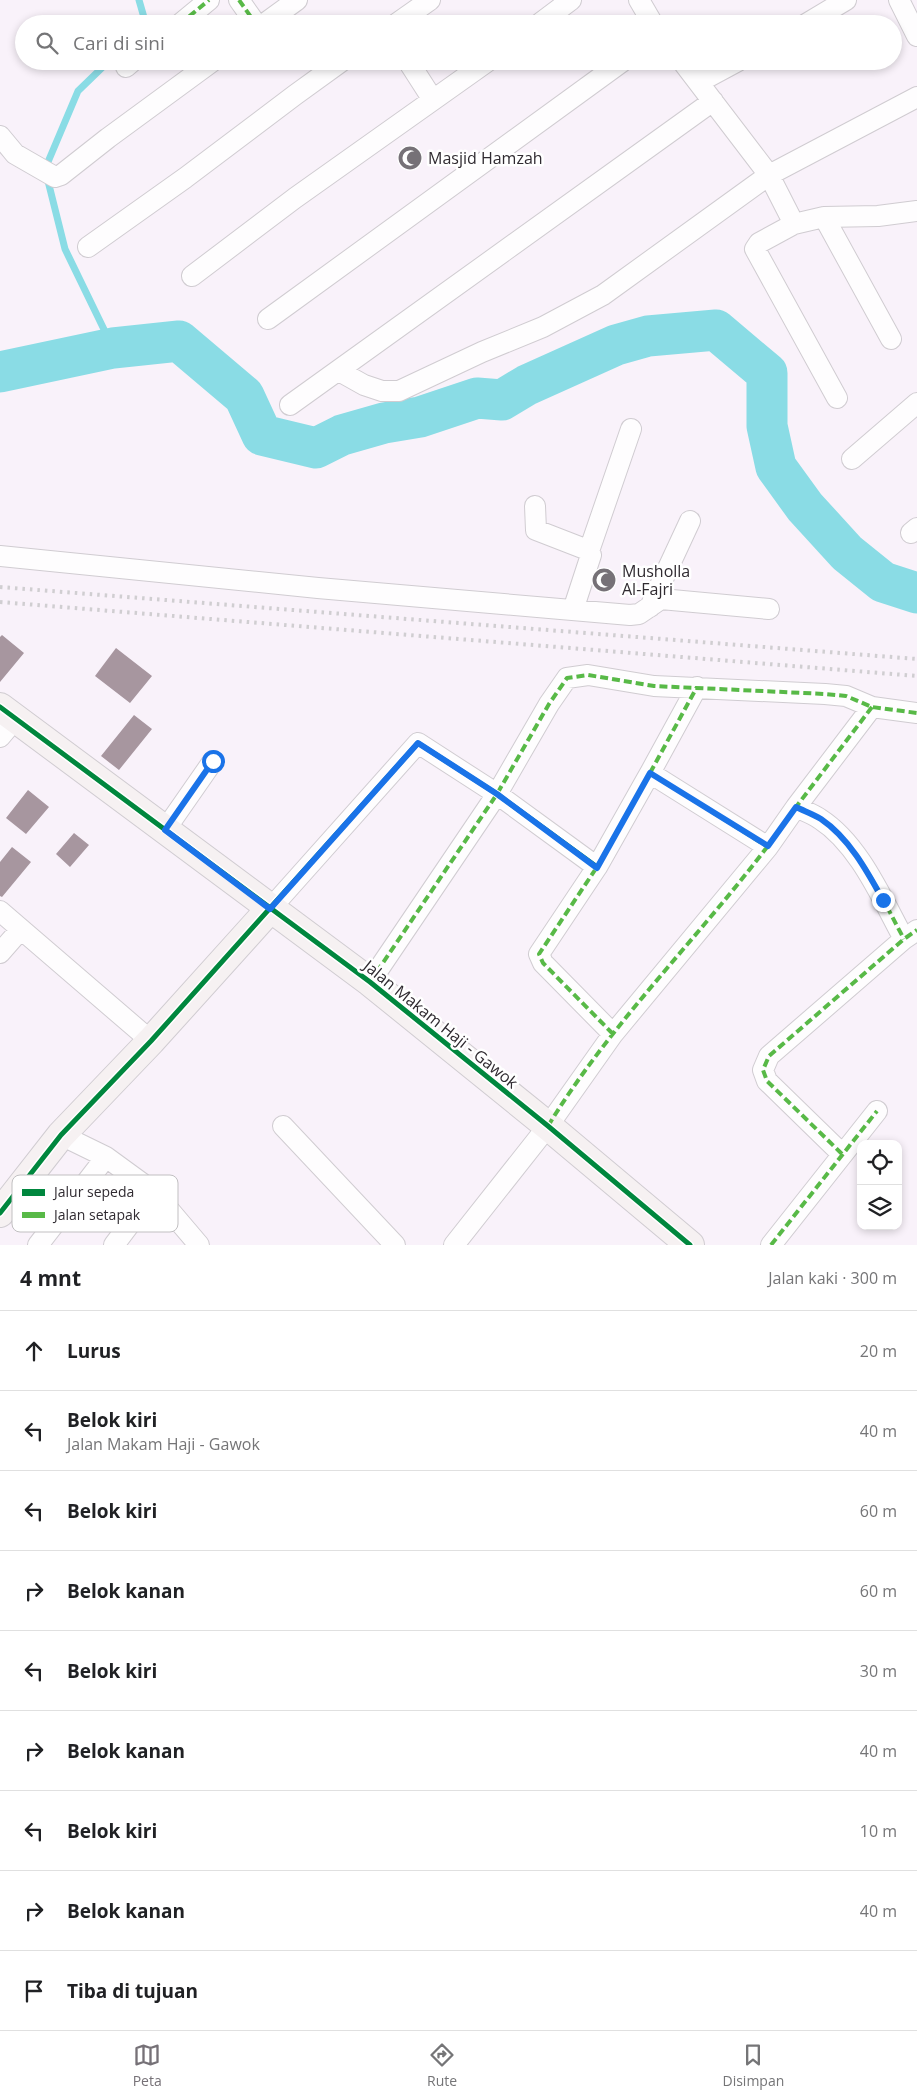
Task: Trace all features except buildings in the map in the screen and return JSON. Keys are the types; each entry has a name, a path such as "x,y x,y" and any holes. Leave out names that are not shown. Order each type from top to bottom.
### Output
{"street":[{"path":"191,15 209,0"},
{"path":"239,0 250,15"},
{"path":"276,15 297,0"},
{"path":"409,15 430,0"},
{"path":"551,15 571,0"},
{"path":"821,15 846,0"},
{"path":"899,0 917,36"},
{"path":"641,1 649,15"},
{"path":"0,136 15,154 55,177 66,173 108,138 201,70"},
{"path":"88,247 330,70"},
{"path":"414,70 433,100"},
{"path":"192,276 295,198 475,70"},
{"path":"268,320 611,70"},
{"path":"689,70 769,175 794,224"},
{"path":"699,82 721,70"},
{"path":"340,371 364,385 382,390 399,391 482,352 543,327 603,295 769,175 917,97"},
{"path":"290,405 713,102"},
{"path":"837,398 755,249 759,243 794,224 824,217 878,216 917,211"},
{"path":"824,217 891,339"},
{"path":"852,459 917,403"},
{"path":"573,610 591,555 589,551 631,429"},
{"path":"535,506 536,528 538,531 589,551"},
{"path":"650,607 690,521"},
{"path":"0,556 318,588 630,616 639,614 661,599 769,609"},
{"path":"370,982 497,794 567,678 588,675 654,686 846,696 872,707 917,713"},
{"path":"613,1034 544,963 540,956 545,944 597,868 697,687"},
{"path":"454,1245 548,1126 613,1034 768,846 872,707"},
{"name":"Jalan Makam Haji - Gawok","path":"5,720 165,830 370,982 548,1126 690,1245"},
{"path":"27,1175 61,1135 151,1042 418,743 497,794 597,868"},
{"path":"165,830 213,761"},
{"path":"650,773 768,846"},
{"path":"796,807 820,818 848,846 911,934 769,1056 763,1070 767,1081 842,1154"},
{"path":"0,911 151,1042"},
{"path":"0,953 21,929"},
{"path":"771,1245 877,1111"},
{"path":"283,1126 394,1245"},
{"path":"61,1135 106,1157 131,1175"},
{"path":"92,1175 106,1157"},
{"path":"2,1205 12,1193"},
{"path":"178,1220 199,1245"},
{"path":"38,1245 48,1232"},
{"path":"114,1245 124,1232"}],"waterway":[{"path":"139,0 143,15"},
{"path":"100,70 78,91 45,169 65,249 113,348"},
{"path":"0,372 113,348 179,341 244,396 262,435 316,448 342,435 384,423 420,417 477,398 502,400 527,385 616,345 648,336 716,330 767,373 767,426 776,467 805,507 847,553 883,582 917,593"}],"railway":[{"path":"0,587 917,659"},
{"path":"0,602 917,676"}],"marked path":[{"path":"191,15 209,0"},
{"path":"239,0 250,15"},
{"path":"370,982 497,794 549,704 567,678 588,675 654,686 846,696 872,707 917,713"},
{"path":"650,773 697,687"},
{"path":"872,707 796,807 820,819 834,830 858,857 904,939"},
{"path":"613,1034 543,963 539,954 597,867 650,773 768,847"},
{"path":"548,1126 606,1043 735,888 796,807"},
{"path":"842,1154 767,1081 763,1070 769,1056 904,939 917,930"},
{"path":"771,1245 877,1111"}],"cycle path":[{"path":"0,707 370,982 548,1126 690,1245"},
{"path":"30,1175 61,1135 151,1041 418,743 497,794 597,867"},
{"path":"0,1213 12,1198"}],"place":[{"name":"Masjid Hamzah","path":"410,158"},
{"name":"Musholla Al-Fajri","path":"604,580"}],"route":[{"path":"213,761 165,830 270,909 418,743 497,794 597,868 650,773 768,846 796,807 820,818 835,831 864,866 883,900"}]}
